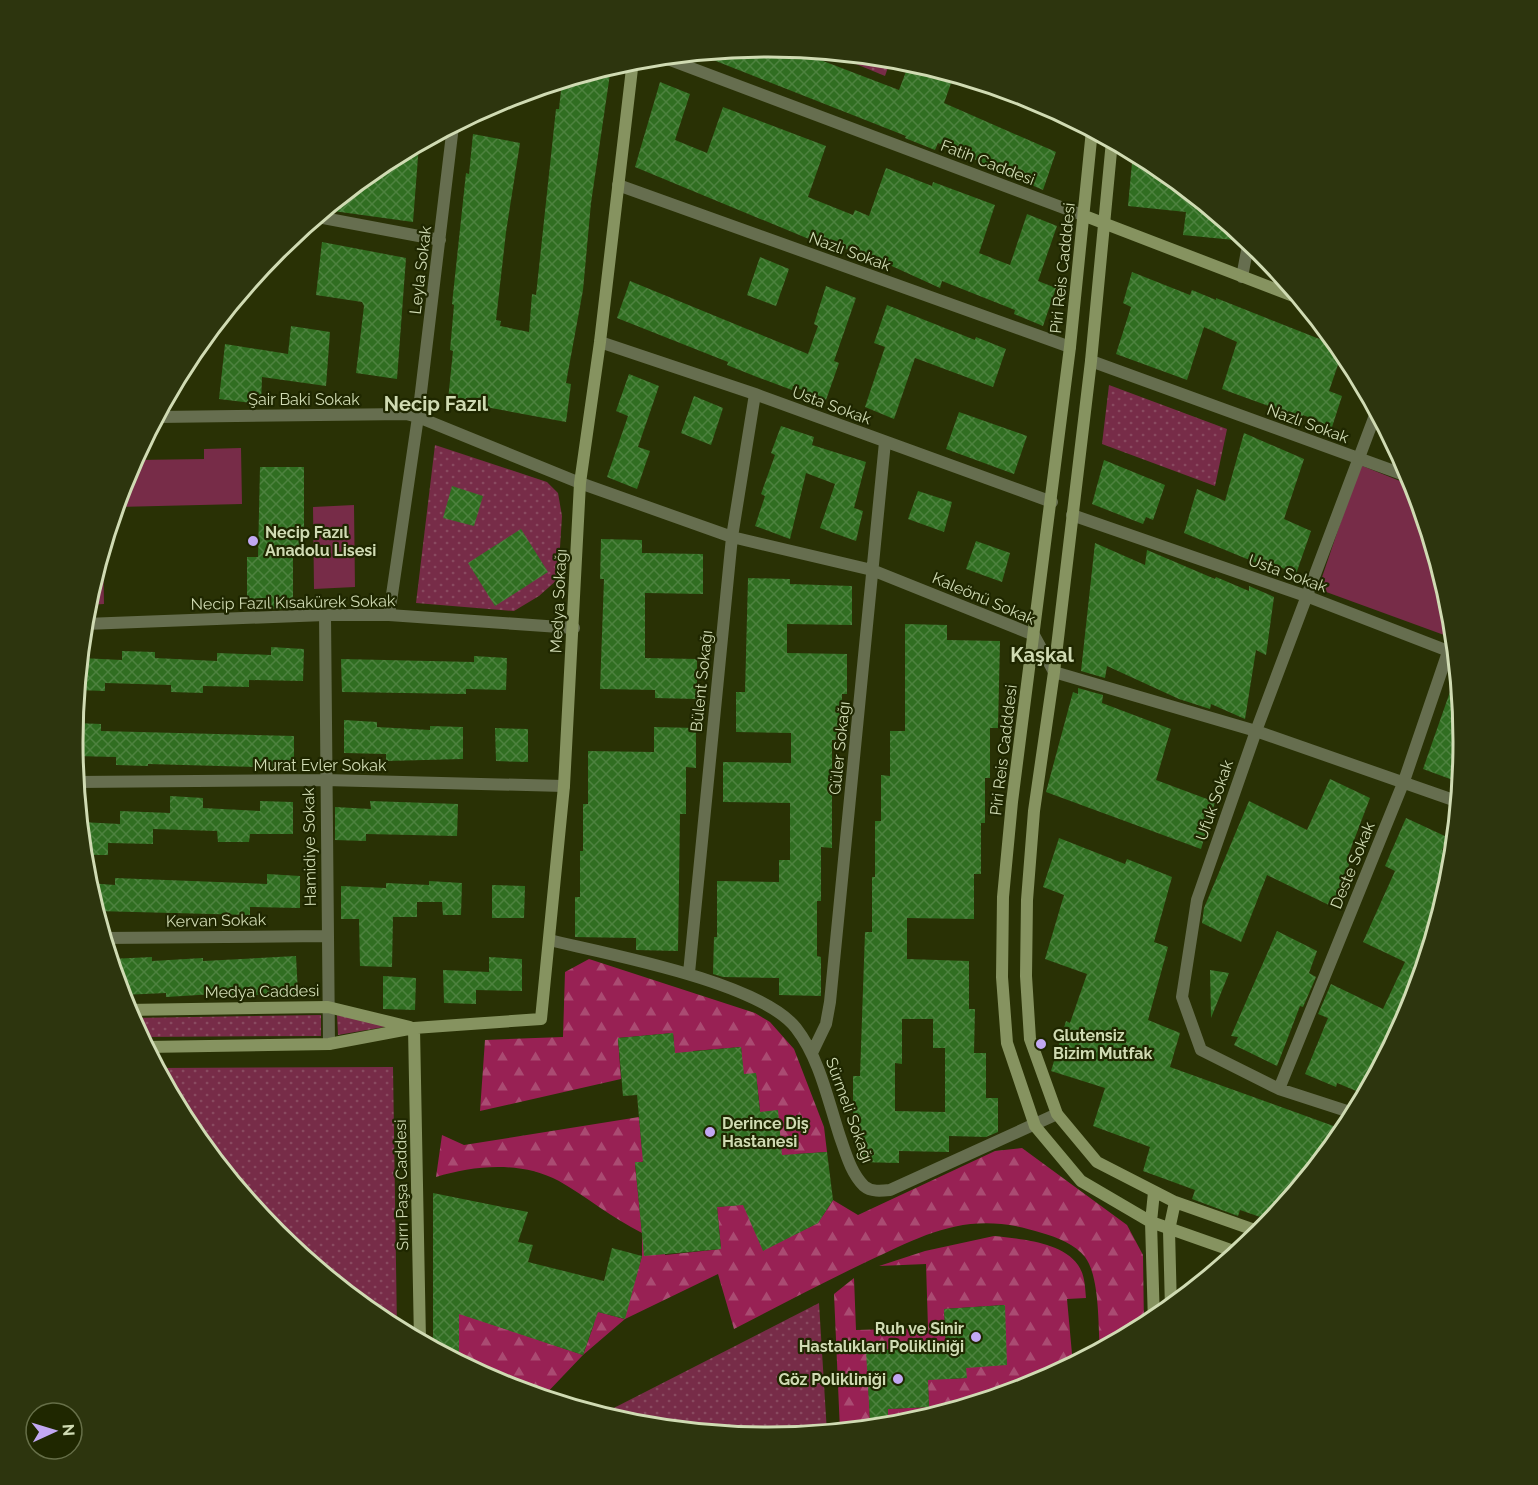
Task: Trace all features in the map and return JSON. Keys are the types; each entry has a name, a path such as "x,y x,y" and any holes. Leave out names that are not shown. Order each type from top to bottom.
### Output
{"main road":[{"name":"Medya Sokağı","path":"414,1028 541,1019 564,786 580,483 600,342 632,71"},
{"name":"Piri Reis Cadddesi","path":"1091,138 1052,502 1005,873 1002,977 1007,1043 1035,1126 1081,1181 1151,1222 1230,1250"},
{"path":"1111,149 1106,225 1091,360 1054,672 1034,811 1027,900 1026,976 1030,1039 1057,1114 1097,1162 1175,1202 1252,1229"},
{"name":"Fatih Caddesi","path":"1084,216 1286,293"},
{"name":"Medya Caddesi","path":"138,1010 328,1007 414,1028"},
{"path":"154,1047 329,1044 414,1028"},
{"name":"Sırrı Paşa Caddesi","path":"414,1028 420,1332"},
{"path":"1154,1192 1151,1222 1154,1309"},
{"path":"1171,1297 1169,1230 1175,1202"}],"street":[{"name":"Fatih Caddesi","path":"679,63 1084,216"},
{"name":"Leyla Sokak","path":"389,615 418,417 452,135"},
{"name":"Nazlı Sokak","path":"618,185 1070,347"},
{"path":"327,219 440,240"},
{"path":"1242,277 1247,251"},
{"name":"Usta Sokak","path":"600,342 755,394 1052,502"},
{"name":"Nazlı Sokak","path":"1091,360 1399,473"},
{"name":"Bülent Sokağı","path":"689,973 732,537 755,394"},
{"name":"Şair Baki Sokak","path":"166,417 406,414 580,483"},
{"name":"Ufuk Sokak","path":"1347,1111 1279,1089 1201,1050 1182,997 1197,900 1256,731 1373,419"},
{"name":"Güler Sokağı","path":"812,1053 826,1024 830,1002 885,442"},
{"name":"Kaleönü Sokak","path":"580,483 732,537 872,570 1034,635 1054,672"},
{"name":"Usta Sokak","path":"1072,515 1306,596 1449,652"},
{"name":"Necip Fazıl Kısakürek Sokak","path":"94,624 325,615 389,615 574,628"},
{"name":"Hamidiye Sokak","path":"325,615 329,1044"},
{"name":"Deste Sokak","path":"1279,1089 1404,781 1450,659"},
{"path":"1054,672 1256,731 1452,799"},
{"name":"Murat Evler Sokak","path":"85,782 325,780 564,786"},
{"name":"Kervan Sokak","path":"112,938 327,936"},
{"name":"Sürmeli Sokağı","path":"549,940 689,973 780,1014 795,1026 812,1053 849,1164 866,1188 877,1191 890,1190 1035,1126 1057,1114"}],"shaded area":[{"path":"852,62 888,68 885,76"},
{"path":"1109,385 1227,429 1215,486 1102,444"},
{"path":"435,445 547,482 558,493 562,516 558,579 539,596 514,611 416,603"},
{"path":"241,448 242,504 126,507 145,460 204,459 204,449"},
{"path":"1360,465 1403,482 1431,565 1446,636 1318,589"},
{"path":"354,505 355,587 314,589 313,507"},
{"path":"104,580 104,604 98,604"},
{"path":"321,1015 321,1036 150,1037 142,1018"},
{"path":"337,1015 390,1026 338,1035"},
{"path":"393,1067 397,1318 317,1258 284,1227 225,1160 199,1123 166,1068"},
{"path":"819,1303 827,1426 724,1427 635,1415 611,1409"}],"green space":[{"path":"589,959 755,1013 770,1022 794,1049 824,1127 827,1152 796,1154 794,1185 763,1250 818,1223 833,1200 858,1215 995,1151 1022,1148 1127,1225 1143,1255 1144,1316 1100,1343 1096,1289 1090,1266 1081,1253 1060,1239 1016,1226 992,1223 970,1224 929,1234 909,1242 734,1329 718,1274 625,1319 583,1355 548,1392 466,1357 459,1353 459,1284 433,1280 433,1266 624,1319 642,1256 642,1233 662,1232 665,1255 721,1249 717,1207 770,1202 756,1074 740,1075 743,1073 741,1047 693,1051 693,1056 675,1057 673,1033 618,1038 621,1079 480,1111 485,1040 563,1037 565,972","holes":["467,1316 594,1323 594,1324 583,1355"]},
{"path":"639,1117 642,1150 646,1161 635,1163 642,1233 559,1181 529,1170 482,1168 436,1177 442,1135 464,1145"},
{"path":"994,1236 1040,1243 1062,1251 1078,1265 1084,1281 1086,1298 1067,1299 1072,1357 989,1392 946,1405 888,1417 888,1409 929,1407 926,1347 867,1351 870,1420 840,1424 834,1294 854,1278 856,1330 928,1328 926,1264 879,1266 925,1251","holes":["1004,1305 966,1368 966,1378 948,1379 944,1309"]}],"building":[{"path":"815,58 899,90 906,71 946,80 952,82 944,103 1056,152 1043,190 938,143 935,150 905,138 906,136 712,59"},
{"path":"610,76 591,203 583,290 566,383 571,384 566,422 448,400 453,351 450,350 454,305 452,304 466,173 469,174 473,134 520,143 506,232 496,320 501,321 500,326 529,332 532,294 536,295 556,109 559,109 561,89"},
{"path":"660,82 690,94 675,140 707,153 723,107 826,146 808,197 853,215 855,210 869,216 886,168 932,186 933,182 995,205 979,253 1010,265 1027,214 1057,226 1038,281 1056,288 1043,326 1014,314 1015,310 942,281 940,288 872,257 872,260 834,244 833,249 635,167"},
{"path":"418,154 413,222 336,211"},
{"path":"1132,162 1186,199 1234,240 1183,235 1186,212 1128,206"},
{"path":"322,242 406,258 397,379 356,373 364,306 362,302 316,295"},
{"path":"760,257 789,269 776,306 747,295"},
{"path":"1132,272 1190,295 1192,290 1216,300 1216,298 1322,339 1339,362 1329,391 1342,396 1332,427 1303,415 1302,418 1222,389 1237,342 1204,327 1187,380 1116,354 1131,307 1123,303"},
{"path":"630,281 808,354 818,326 814,324 826,286 856,298 834,361 839,363 826,400 793,386 792,390 757,377 727,365 728,362 617,318"},
{"path":"887,305 975,340 976,337 1006,349 993,387 915,358 894,419 865,407 885,347 874,343"},
{"path":"291,326 330,332 326,386 262,377 261,404 219,399 225,344 288,354"},
{"path":"629,374 659,386 638,447 650,451 637,489 607,477 628,416 616,411"},
{"path":"694,396 723,408 711,445 681,433"},
{"path":"959,412 1027,436 1014,474 946,449"},
{"path":"781,426 814,437 812,445 866,462 854,508 863,511 856,541 820,528 835,484 806,473 790,539 755,526 765,496 761,494 775,455 771,453"},
{"path":"1244,433 1304,459 1284,519 1311,531 1296,574 1266,561 1264,566 1184,533 1197,489 1225,501"},
{"path":"1104,460 1165,485 1153,520 1146,517 1143,524 1092,504"},
{"path":"260,467 304,467 304,556 293,557 293,608 247,610 247,557 258,557"},
{"path":"452,486 483,496 474,526 443,518"},
{"path":"918,491 952,502 944,532 908,519"},
{"path":"521,529 548,572 495,606 468,563"},
{"path":"601,539 642,540 642,553 703,554 703,594 645,593 645,658 697,659 697,699 655,698 655,690 600,689 604,579 600,579"},
{"path":"976,541 1010,553 1002,582 966,569"},
{"path":"1095,543 1145,565 1147,550 1215,579 1216,577 1249,591 1249,586 1274,597 1266,655 1256,650 1245,719 1211,704 1210,709 1179,699 1107,666 1105,678 1081,671"},
{"path":"748,578 790,579 790,584 852,586 852,625 787,624 787,653 847,654 847,694 842,694 841,740 832,740 832,848 821,847 821,901 817,901 817,956 821,957 821,996 779,995 779,978 723,977 713,974 714,937 717,937 717,881 779,882 779,860 790,860 790,803 723,802 723,762 791,763 791,733 736,732 736,692 745,692"},
{"path":"905,624 947,625 947,640 1000,641 998,728 990,728 990,778 985,778 985,823 981,823 981,874 974,874 974,919 907,918 907,959 969,961 969,1009 975,1009 974,1053 986,1053 986,1098 998,1098 998,1132 986,1137 949,1136 949,1152 899,1151 899,1163 858,1162 857,1116 853,1116 853,1076 860,1076 865,932 872,932 875,821 881,821 881,775 890,776 890,731 905,731","holes":["902,1019 933,1019 933,1048 945,1048 945,1112 895,1111 895,1063 902,1064"]},
{"path":"271,647 304,649 303,681 249,680 249,687 203,686 203,693 171,692 171,685 105,683 105,691 86,690 89,658 122,660 122,651 155,652 155,658 217,661 217,653 271,655"},
{"path":"474,656 507,658 506,690 466,689 466,694 342,692 341,659 474,662"},
{"path":"1452,686 1453,780 1423,769"},
{"path":"1078,688 1103,695 1102,703 1171,729 1156,780 1215,802 1201,849 1046,792 1073,692 1078,694"},
{"path":"344,720 377,722 377,727 430,730 430,726 463,727 463,759 386,761 386,754 344,753"},
{"path":"84,723 101,724 101,731 294,736 294,768 116,765 116,757 84,756"},
{"path":"654,727 696,728 696,768 686,767 686,814 680,814 678,951 636,950 636,938 575,937 575,897 580,897 580,851 583,851 583,804 588,804 588,751 654,752"},
{"path":"495,728 528,729 528,762 496,761"},
{"path":"1330,779 1370,798 1348,856 1352,857 1333,907 1267,875 1241,942 1202,923 1204,908 1249,801 1307,830"},
{"path":"170,796 203,798 203,808 260,811 260,801 293,802 293,834 250,834 249,842 218,842 217,831 153,829 153,844 108,843 108,855 93,855 88,822 120,824 120,811 170,813"},
{"path":"370,801 458,804 457,836 366,834 366,841 335,840 335,807 371,809"},
{"path":"1406,818 1447,837 1442,850 1445,852 1431,920 1418,963 1384,1046 1359,1092 1337,1083 1336,1087 1305,1074 1328,1018 1318,1014 1331,984 1383,1009 1405,962 1363,942 1395,871 1385,866"},
{"path":"1059,838 1125,864 1127,859 1172,877 1154,942 1168,947 1148,1020 1180,1033 1170,1067 1336,1127 1313,1160 1262,1218 1240,1210 1238,1216 1192,1199 1195,1190 1143,1171 1150,1147 1093,1126 1105,1088 1051,1071 1066,1021 1070,1023 1087,974 1045,959 1064,895 1043,887"},
{"path":"267,874 300,876 300,908 250,907 250,915 105,911 99,884 115,885 115,878 267,884"},
{"path":"429,881 462,883 461,915 443,915 442,902 417,902 417,917 393,917 392,967 360,966 359,919 341,919 341,886 386,888 386,883 429,885"},
{"path":"492,885 525,886 524,918 492,918"},
{"path":"1277,931 1317,951 1309,973 1316,977 1303,1007 1300,1006 1277,1066 1234,1045 1238,1037 1231,1036"},
{"path":"296,956 298,993 215,997 215,994 166,997 166,993 132,995 119,959 152,957 152,961 203,958 203,961"},
{"path":"489,957 522,959 522,991 476,990 476,1004 444,1003 443,970 489,972"},
{"path":"1210,970 1229,973 1211,1018"},
{"path":"383,976 416,978 415,1010 383,1009"},
{"name":"Derince Diş Hastanesi","path":"673,1033 675,1053 741,1047 744,1074 756,1073 760,1112 778,1110 782,1155 827,1152 833,1200 818,1223 763,1251 743,1205 717,1207 721,1249 644,1256 635,1162 643,1162 637,1095 623,1096 618,1038"},
{"path":"433,1193 528,1212 518,1242 533,1245 528,1262 604,1281 612,1248 642,1256 625,1319 598,1312 583,1355 459,1314 459,1353 433,1340"},
{"path":"1005,1305 1007,1365 966,1368 967,1378 928,1380 929,1407 888,1409 888,1417 870,1420 866,1351 946,1346 944,1309"}],"place":[{"name":"Necip Fazıl Anadolu Lisesi","path":"253,541"},
{"name":"Glutensiz Bizim Mutfak","path":"1041,1044"},
{"name":"Derince Diş Hastanesi","path":"710,1132"},
{"name":"Ruh ve Sinir Hastalıkları Polikliniği","path":"976,1337"},
{"name":"Göz Polikliniği","path":"898,1379"}],"district":[{"name":"Necip Fazıl","path":"436,404"},
{"name":"Kaşkal","path":"1042,655"}]}
